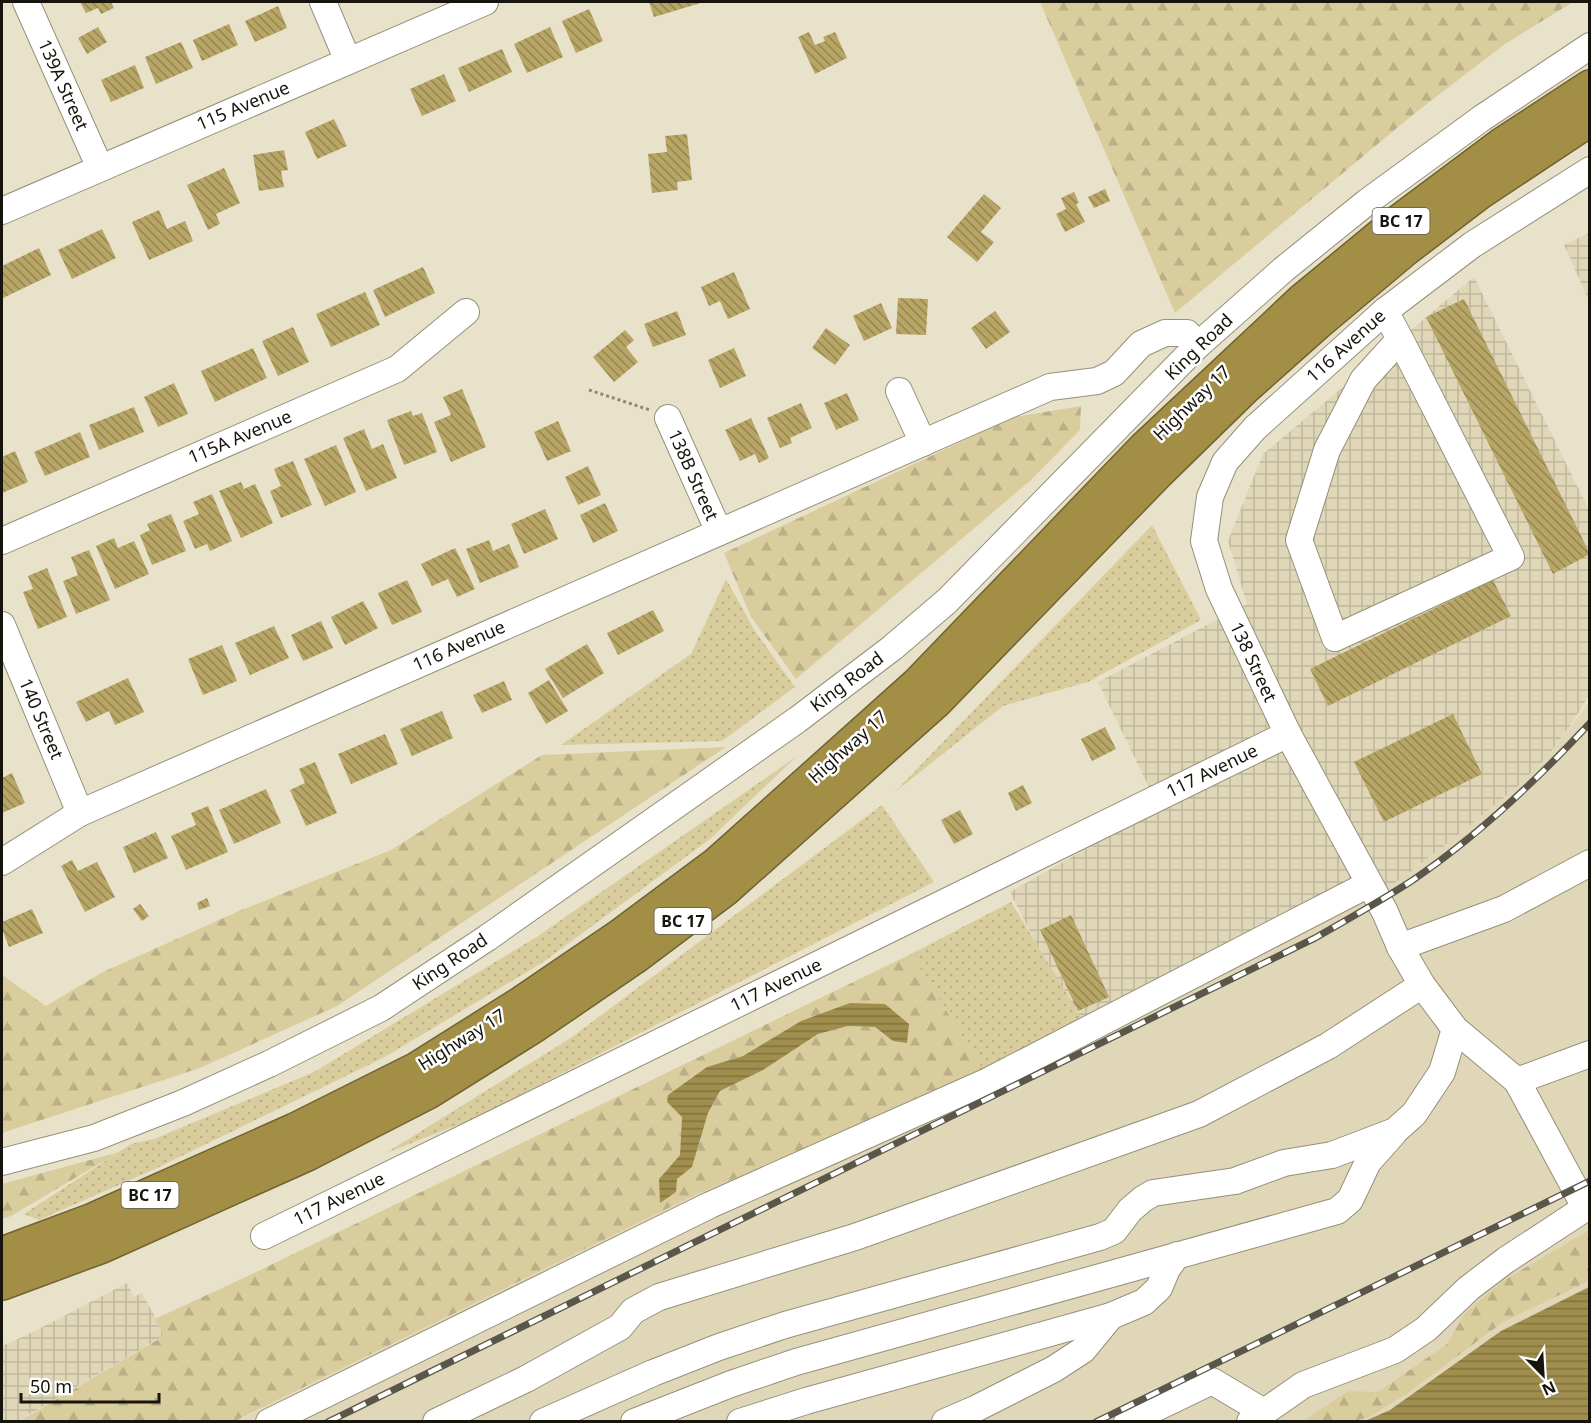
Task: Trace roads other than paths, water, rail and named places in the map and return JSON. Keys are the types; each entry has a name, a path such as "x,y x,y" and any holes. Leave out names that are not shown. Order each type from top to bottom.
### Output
{"highway":[{"name":"Highway 17","path":"2,1254 93,1220 285,1135 417,1069 522,1003 620,937 717,864 918,684 1144,450 1303,300 1388,230 1503,144 1590,87"},
{"name":"Highway 17","path":"2,1283 102,1246 307,1155 428,1092 535,1025 633,957 725,889 936,701 1158,472 1244,388 1317,323 1404,250 1480,192 1590,119"}],"street":[{"name":"139A Street","path":"26,2 100,168"},
{"path":"323,2 348,61"},
{"name":"115 Avenue","path":"2,211 485,2"},
{"name":"King Road","path":"2,1161 93,1138 183,1103 258,1069 381,1008 487,938 797,720 892,648 947,601 1198,345 1284,269 1367,202 1482,118 1590,46"},
{"name":"116 Avenue","path":"1219,589 1204,541 1210,497 1226,462 1255,428 1385,311 1472,245 1590,170"},
{"path":"1385,311 1400,339 1511,557 1335,638 1299,540 1327,450 1363,380 1400,339"},
{"name":"115A Avenue","path":"2,541 397,369 466,312"},
{"name":"116 Avenue","path":"2,862 80,813 719,532 1050,387 1097,381 1114,374 1141,344 1165,333 1187,333 1198,345"},
{"path":"900,392 922,443"},
{"name":"138B Street","path":"668,418 719,532"},
{"name":"138 Street","path":"1219,589 1288,734 1385,912 1400,948 1422,985 1455,1029 1517,1081"},
{"name":"140 Street","path":"2,625 80,813"},
{"name":"117 Avenue","path":"264,1236 1288,734"},
{"path":"1400,948 1504,909 1590,863"},
{"path":"269,1422 710,1205 988,1081 1369,884"},
{"path":"436,1422 526,1379 620,1327 633,1311 659,1297 855,1237 1199,1114 1328,1046 1422,985"},
{"path":"634,1422 731,1384 796,1362 1337,1211 1350,1200 1368,1162 1395,1131 1414,1114 1442,1072 1455,1029"},
{"path":"1127,1422 1212,1381 1257,1417 1303,1384 1395,1350 1426,1329 1469,1288 1506,1260 1587,1206 1517,1081 1590,1054"},
{"path":"543,1422 653,1373 774,1329 1100,1237 1114,1231 1130,1210 1143,1198 1154,1193 1235,1181 1284,1163 1332,1155 1395,1131"},
{"path":"740,1422 806,1401 1111,1316 1144,1302 1159,1288 1167,1269 1177,1255"},
{"path":"945,1422 1054,1369 1083,1350 1111,1316"}],"railway":[{"path":"328,1422 1315,938 1401,888 1461,845 1528,786 1590,723"},
{"path":"1096,1422 1590,1181"}]}
